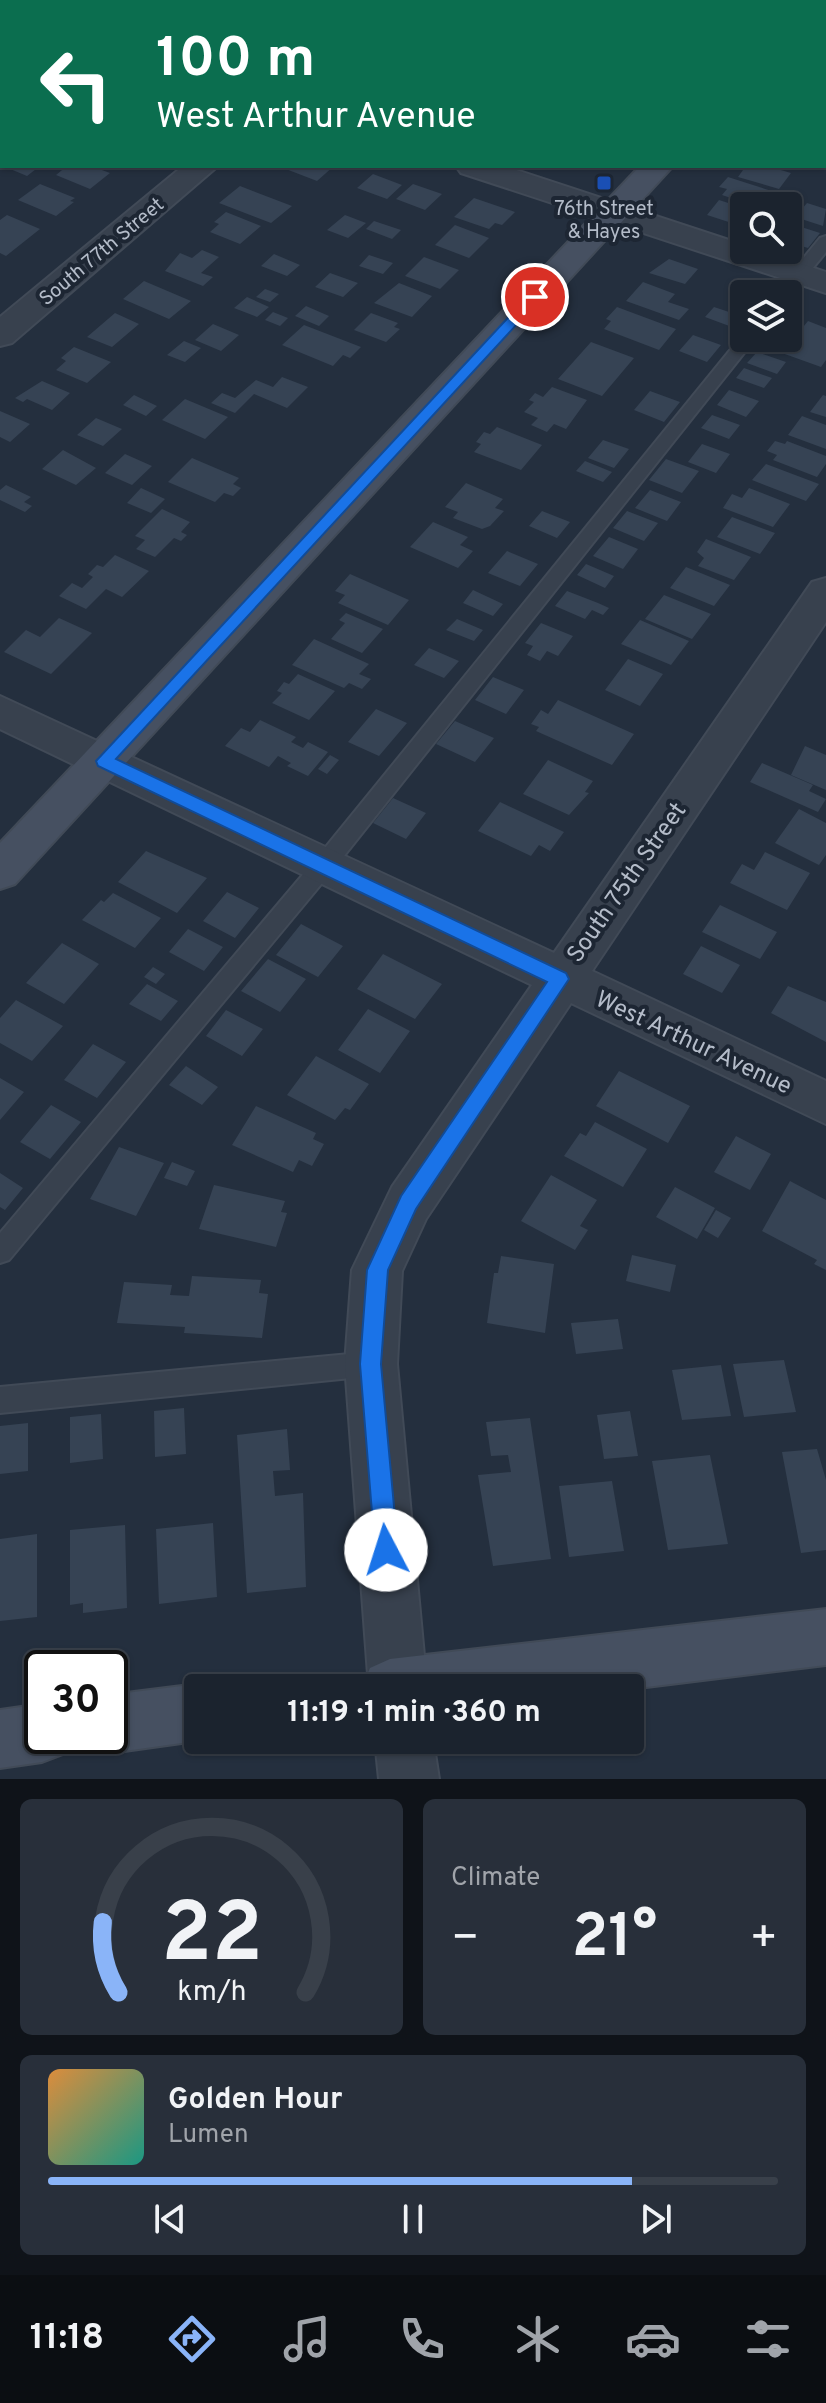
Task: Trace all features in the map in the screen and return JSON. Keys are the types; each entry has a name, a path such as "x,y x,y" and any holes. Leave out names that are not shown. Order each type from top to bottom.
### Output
{"main road":[{"path":"0,872 655,168"},
{"path":"515,1674 826,1637"},
{"path":"128,1722 184,1715"},
{"path":"0,1739 24,1736"}],"street":[{"name":"South 77th Street","path":"0,335 200,168"},
{"path":"478,168 614,213 791,280"},
{"name":"South 75th Street","path":"397,1674 371,1364 377,1270 409,1203 826,592"},
{"name":"West Arthur Avenue","path":"0,711 560,979 824,1099"},
{"path":"406,1754 409,1779"}],"lane":[{"path":"802,284 826,241"},
{"path":"0,1252 324,865 736,352"},
{"path":"0,1400 371,1364"}],"building":[{"path":"8,168 37,168 27,176"},
{"path":"65,168 96,168 110,173 90,189 56,175"},
{"path":"283,168 332,168 317,181"},
{"path":"736,168 774,168 791,173 779,189 738,177 743,170"},
{"path":"373,174 402,185 387,199 357,188"},
{"path":"728,177 775,192 730,192 730,198 722,195 727,189 719,187"},
{"path":"40,184 75,198 70,201 74,202 56,216 18,200"},
{"path":"413,184 442,194 425,210 396,199"},
{"path":"240,186 292,206 271,223 219,203"},
{"path":"474,198 515,212 502,225 495,223 489,229 454,217"},
{"path":"719,200 730,204 730,222 707,215"},
{"path":"807,203 826,209 823,226 802,219 802,209"},
{"path":"226,212 261,226 240,244 210,232 219,224 214,222"},
{"path":"7,215 40,229 6,256 0,253 0,220"},
{"path":"345,215 366,223 348,238 327,230"},
{"path":"374,221 401,230 392,239 366,229"},
{"path":"455,225 489,238 469,258 435,245"},
{"path":"802,227 820,233 808,248 802,246"},
{"path":"202,250 219,257 201,273 213,277 203,286 165,271 180,253 192,258"},
{"path":"274,254 300,265 287,276 261,266"},
{"path":"369,255 393,263 383,274 359,266"},
{"path":"424,257 459,270 440,289 405,276"},
{"path":"669,259 698,269 685,284 649,273"},
{"path":"330,273 358,283 343,297 315,287"},
{"path":"144,281 191,301 169,319 123,299"},
{"path":"643,282 675,294 668,302 689,309 679,320 626,301"},
{"path":"399,283 432,296 412,317 374,303"},
{"path":"265,289 279,294 270,302 256,297"},
{"path":"247,297 269,307 257,317 234,308"},
{"path":"306,306 329,316 319,326 295,316"},
{"path":"617,307 676,329 659,350 604,329 611,321 606,319"},
{"path":"714,307 730,312 730,326 705,317"},
{"path":"273,312 288,318 280,326 265,320"},
{"path":"115,313 139,324 112,347 87,337"},
{"path":"371,313 398,323 394,327 400,329 386,342 354,330"},
{"path":"808,321 826,328 826,360 821,367 782,353 802,352 802,328"},
{"path":"213,324 239,335 221,351 195,340"},
{"path":"304,325 361,347 350,358 343,355 333,366 282,345"},
{"path":"693,335 721,345 707,362 679,351"},
{"path":"184,341 201,348 185,362 167,355"},
{"path":"591,342 634,358 602,396 558,379"},
{"path":"74,347 111,362 87,383 56,370 66,361 61,358"},
{"path":"757,352 786,362 777,374 747,363"},
{"path":"744,368 772,378 764,388 736,378"},
{"path":"282,377 308,387 287,408 254,394 235,413 211,403 222,393 235,398 256,380 273,387"},
{"path":"42,381 70,393 52,410 27,399 23,402 15,398"},
{"path":"552,387 587,400 566,429 554,424 547,432 531,425 538,418 524,412 534,402 529,400 535,393 543,397"},
{"path":"729,390 759,401 746,417 717,405"},
{"path":"650,391 680,402 664,422 634,410"},
{"path":"134,395 157,406 146,416 123,405"},
{"path":"823,395 826,396 826,417 810,412"},
{"path":"185,399 228,417 205,439 162,420"},
{"path":"0,411 30,424 10,442 0,437"},
{"path":"712,415 740,425 729,439 701,428"},
{"path":"802,416 826,425 826,449 788,435"},
{"path":"96,418 122,429 103,446 77,435"},
{"path":"497,427 542,445 521,470 474,452 481,444 476,442 484,432 490,434"},
{"path":"603,440 629,449 614,468 588,458"},
{"path":"775,441 785,444 787,441 826,456 826,464 817,477 773,460 777,455 767,451"},
{"path":"702,444 730,454 716,473 688,462"},
{"path":"63,450 96,468 76,485 42,469"},
{"path":"125,454 152,466 132,485 105,473"},
{"path":"192,458 239,478 233,484 241,488 233,496 224,493 215,502 168,482"},
{"path":"666,459 699,471 682,493 649,480"},
{"path":"585,461 612,472 603,482 576,471"},
{"path":"766,464 819,484 806,501 752,480"},
{"path":"466,483 503,499 495,508 504,511 490,526 482,529 453,518 458,512 445,507"},
{"path":"6,485 31,497 24,502 32,506 25,512 0,500 0,490"},
{"path":"141,488 165,499 151,513 127,503"},
{"path":"749,488 790,504 773,527 723,508 732,494 742,498"},
{"path":"650,490 681,502 667,521 635,508"},
{"path":"162,509 190,522 181,532 187,535 181,541 174,538 155,557 136,549 145,540 135,536"},
{"path":"542,511 570,522 557,538 529,526"},
{"path":"627,511 658,523 644,541 613,528"},
{"path":"732,517 775,533 760,554 717,537"},
{"path":"433,522 468,537 460,545 473,551 458,568 410,547"},
{"path":"609,537 638,549 623,569 593,556"},
{"path":"706,539 751,557 734,580 698,566 704,558 697,552"},
{"path":"507,551 538,564 520,586 488,573"},
{"path":"115,555 149,571 122,597 106,589 86,609 59,596 72,583 82,588 93,577 88,574 97,565 103,567"},
{"path":"586,564 614,576 605,588 577,575"},
{"path":"686,567 730,585 714,606 670,588"},
{"path":"350,574 409,600 388,625 338,603 345,595 335,591"},
{"path":"473,590 503,604 493,616 463,603"},
{"path":"567,591 609,608 603,615 592,610 585,619 555,606"},
{"path":"664,595 711,614 692,639 645,619"},
{"path":"346,613 383,629 362,653 331,639 345,623 339,620"},
{"path":"59,618 92,633 51,674 4,652 26,630 40,637"},
{"path":"457,619 483,630 474,641 446,630"},
{"path":"640,620 689,641 671,665 621,644"},
{"path":"541,623 573,636 558,656 547,651 540,661 527,655 533,646 525,643"},
{"path":"314,639 369,664 359,674 371,679 362,689 349,683 344,688 292,665"},
{"path":"429,648 459,661 444,678 414,665"},
{"path":"628,659 663,674 640,706 605,690"},
{"path":"298,674 335,691 309,720 272,703 282,693 277,691 284,682 289,684"},
{"path":"493,677 524,690 506,714 475,700"},
{"path":"558,700 634,734 612,765 536,731 539,727 531,724 541,710 548,714"},
{"path":"376,709 407,723 379,756 348,742"},
{"path":"260,720 296,737 291,742 303,748 308,742 328,752 308,776 287,766 291,763 278,756 269,767 225,746 241,728 250,732"},
{"path":"455,721 494,738 475,762 436,744"},
{"path":"805,746 826,755 826,790 791,775"},
{"path":"330,755 339,760 327,774 318,769"},
{"path":"548,760 593,781 585,792 589,793 569,815 523,794"},
{"path":"762,763 813,785 809,791 826,799 818,812 750,782"},
{"path":"393,798 426,813 406,839 373,823"},
{"path":"500,802 564,832 550,851 539,845 531,856 478,831"},
{"path":"799,809 826,823 826,855 819,865 775,843"},
{"path":"146,851 207,878 177,913 118,882"},
{"path":"765,852 810,873 787,910 730,883 742,864 754,870"},
{"path":"227,892 259,908 235,938 203,921"},
{"path":"113,893 161,918 135,948 82,920 101,900 104,902"},
{"path":"720,905 777,932 760,959 702,932"},
{"path":"301,924 343,946 318,977 276,955"},
{"path":"188,929 223,947 204,971 169,952"},
{"path":"62,943 99,964 64,1004 26,983"},
{"path":"701,946 740,965 722,993 683,974"},
{"path":"383,954 442,984 415,1019 357,989"},
{"path":"268,959 306,979 280,1012 241,991"},
{"path":"153,967 165,974 156,984 144,977"},
{"path":"147,984 178,1001 161,1021 129,1004"},
{"path":"788,986 826,1002 826,1042 771,1013"},
{"path":"16,1000 63,1026 32,1061 0,1043 0,1018"},
{"path":"368,1009 410,1031 380,1073 338,1050"},
{"path":"226,1010 263,1029 242,1056 206,1036"},
{"path":"93,1044 126,1062 97,1098 64,1080"},
{"path":"316,1056 369,1084 350,1110 345,1108 335,1120 287,1095"},
{"path":"186,1066 218,1087 202,1105 169,1085"},
{"path":"619,1071 690,1106 668,1143 596,1106"},
{"path":"0,1078 24,1092 0,1120"},
{"path":"51,1105 81,1122 50,1159 20,1142"},
{"path":"256,1106 316,1133 313,1139 324,1144 312,1166 299,1160 293,1172 232,1145"},
{"path":"595,1122 647,1149 623,1187 564,1156 580,1133 586,1136"},
{"path":"736,1136 771,1154 750,1190 714,1172"},
{"path":"119,1147 164,1163 136,1216 90,1199"},
{"path":"172,1162 195,1171 187,1186 164,1178"},
{"path":"0,1173 23,1188 5,1210 0,1207"},
{"path":"551,1175 597,1200 580,1226 588,1230 575,1250 521,1221"},
{"path":"790,1181 826,1200 826,1270 814,1264 817,1260 762,1231"},
{"path":"214,1185 285,1201 281,1212 287,1213 276,1247 199,1229"},
{"path":"675,1187 715,1208 697,1239 656,1217"},
{"path":"716,1210 731,1218 718,1238 704,1230"},
{"path":"632,1255 676,1265 670,1292 626,1281"},
{"path":"501,1256 554,1264 545,1333 487,1323 494,1273 498,1273"},
{"path":"192,1276 261,1280 259,1293 268,1294 262,1338 184,1333 185,1327 117,1323 124,1282 172,1285 170,1295 189,1296"},
{"path":"618,1319 623,1349 576,1354 571,1323"},
{"path":"784,1360 796,1412 744,1417 733,1364"},
{"path":"721,1365 731,1416 682,1420 672,1370"},
{"path":"184,1408 186,1454 155,1457 154,1411"},
{"path":"630,1411 638,1456 604,1459 597,1415"},
{"path":"101,1414 103,1459 70,1463 70,1417"},
{"path":"530,1418 551,1559 493,1566 478,1475 511,1472 508,1455 491,1456 486,1422"},
{"path":"28,1423 28,1471 0,1474 0,1426"},
{"path":"287,1429 290,1470 273,1471 275,1496 303,1493 306,1587 247,1593 237,1435"},
{"path":"817,1449 826,1480 826,1550 801,1553 782,1452"},
{"path":"710,1455 728,1544 668,1550 652,1461"},
{"path":"612,1481 624,1551 569,1557 559,1486"},
{"path":"213,1523 217,1597 159,1604 156,1529"},
{"path":"125,1525 127,1608 83,1613 83,1603 70,1605 70,1530"},
{"path":"37,1534 37,1617 0,1621 0,1539"}],"place":[{"name":"76th Street & Hayes","path":"604,183"}],"route":[{"path":"386,1550 371,1364 377,1270 409,1203 560,979 104,761 535,297"}]}
